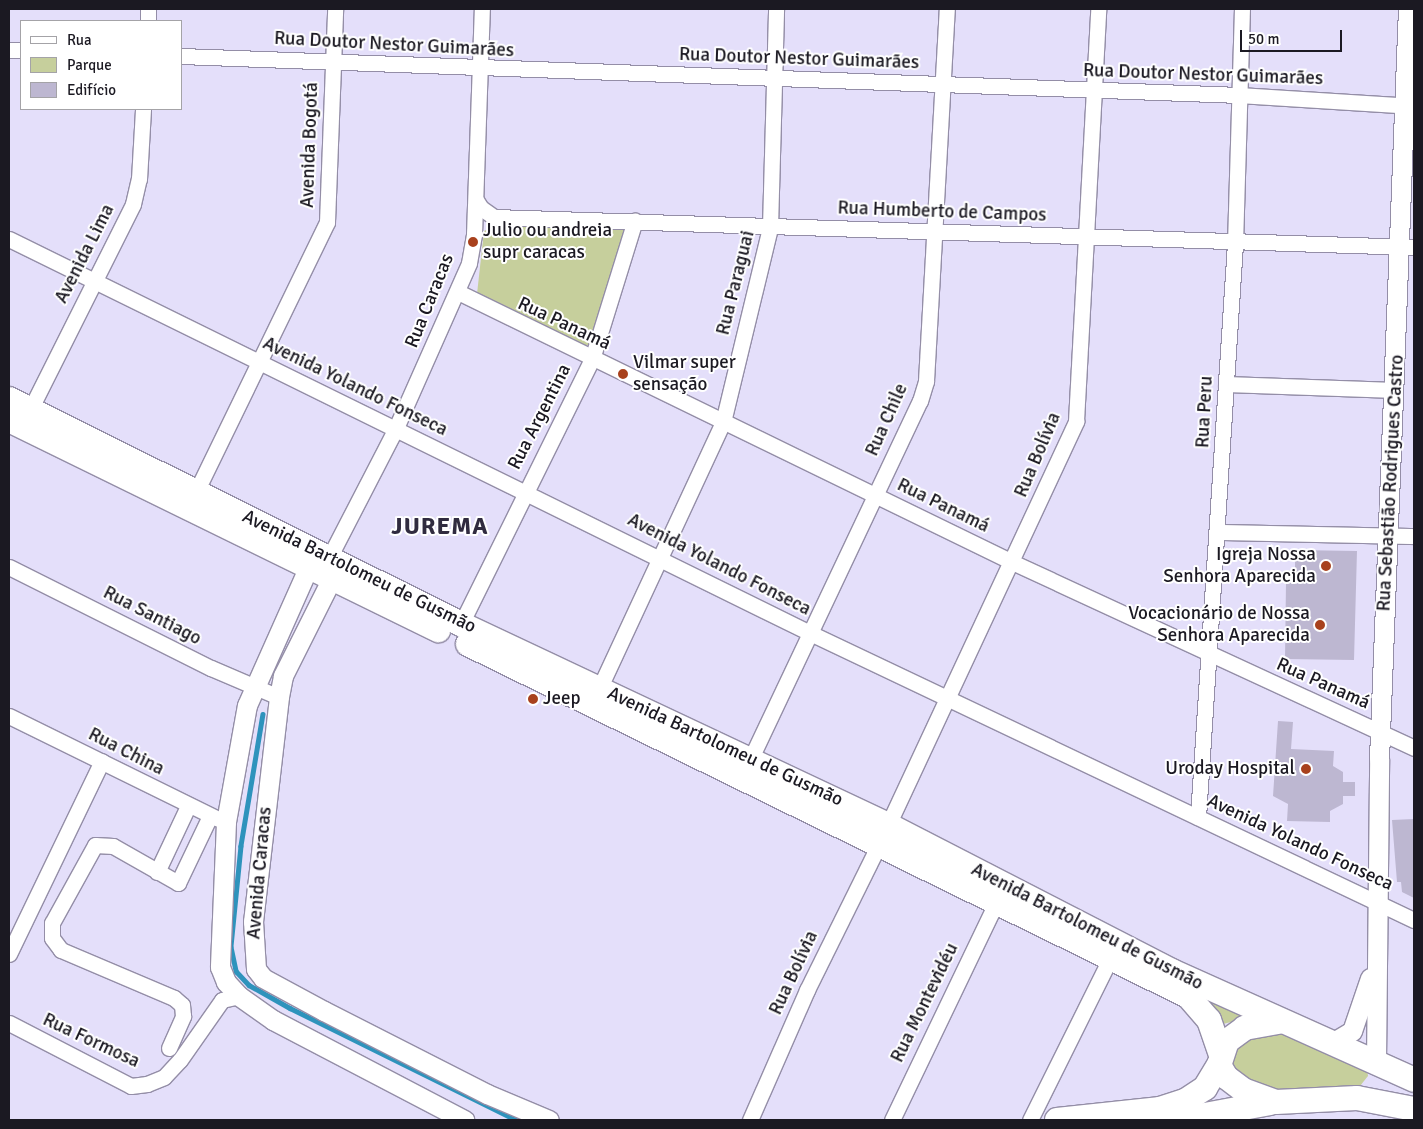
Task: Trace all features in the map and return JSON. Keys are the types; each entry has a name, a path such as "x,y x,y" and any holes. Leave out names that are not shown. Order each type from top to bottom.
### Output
{"main road":[{"name":"Avenida Bartolomeu de Gusmão","path":"9,399 196,492 324,567 461,624 751,758 996,903 1188,996 1209,1020 1220,1060"},
{"name":"Avenida Bartolomeu de Gusmão","path":"9,420 324,567 1278,1022 1332,1043 1414,1080"},
{"path":"1057,1120 1160,1109 1185,1101 1205,1088 1220,1060 1227,1041 1244,1028 1278,1022"},
{"path":"1220,1060 1226,1077 1243,1090 1276,1102"},
{"path":"1178,1120 1276,1102 1357,1098 1414,1109"}],"street":[{"name":"Avenida Bogotá","path":"196,492 260,364 326,222 335,9"},
{"name":"Rua Caracas","path":"324,567 396,428 458,292 474,234 482,69 482,9"},
{"name":"Rua Paraguai","path":"600,687 662,558 723,422 770,227 776,9"},
{"name":"Rua Chile","path":"751,758 926,381 946,9"},
{"name":"Rua Bolívia","path":"750,1120 807,990 950,697 1076,421 1096,90 1098,9"},
{"name":"Rua Peru","path":"1198,817 1210,656 1235,244 1242,9"},
{"name":"Rua Sebastião Rodrigues Castro","path":"1376,1062 1380,731 1395,390 1407,247 1408,9"},
{"name":"Rua Doutor Nestor Guimarães","path":"182,56 333,61 482,69 1238,95 1409,106"},
{"name":"Avenida Lima","path":"30,410 92,281 133,204 143,110"},
{"path":"474,234 494,217 481,208 476,200"},
{"name":"Rua Humberto de Campos","path":"494,217 635,220 770,227 935,229 1087,239 1235,244 1407,247"},
{"name":"Rua Argentina","path":"461,624 592,359 635,220"},
{"name":"Avenida Yolando Fonseca","path":"9,239 260,364 662,558 810,633 950,697 1198,817 1377,900 1414,920"},
{"name":"Rua Panamá","path":"458,292 592,359 875,494 1012,562 1210,656 1380,731 1414,748"},
{"path":"1226,384 1395,390"},
{"path":"1218,532 1414,536"},
{"name":"Rua Santiago","path":"9,567 278,697"},
{"name":"Avenida Caracas","path":"324,567 254,686 218,819 220,967 226,982 239,996 324,1050 464,1120"},
{"name":"Avenida Caracas","path":"324,567 283,676 278,697 253,921 256,969 263,978 324,1011 487,1094 549,1120"},
{"name":"Rua China","path":"9,716 102,761 188,806 218,819"},
{"path":"9,954 102,761"},
{"path":"157,872 188,806"},
{"path":"169,1048 183,1016 182,1005 174,998 61,950 52,938 52,923 94,845 113,846 178,883 218,819"},
{"name":"Rua Montevidéu","path":"892,1120 996,903"},
{"name":"Rua Sebastião Rodrigues Castro","path":"1332,1043 1352,1031 1376,958"},
{"path":"1030,1120 1110,959"},
{"name":"Rua Formosa","path":"9,1023 131,1086 147,1084 164,1076 180,1060 222,1000 239,996"}],"green space":[{"path":"503,222 625,228 593,345 582,345 477,294 484,231"},
{"path":"1205,996 1247,1018 1223,1024"},
{"path":"1263,1032 1290,1036 1367,1069 1368,1076 1356,1091 1286,1095 1231,1075 1228,1054 1236,1042"}],"building":[{"name":"Vocacionário de Nossa Senhora Aparecida","path":"1295,550 1357,551 1354,660 1285,659 1286,582 1295,582"},
{"name":"Uroday Hospital","path":"1278,721 1293,722 1291,749 1334,751 1333,766 1343,772 1343,782 1355,782 1355,796 1343,796 1343,804 1330,811 1330,822 1287,821 1288,804 1273,796"},
{"path":"1414,819 1414,898 1402,892 1401,882 1397,882 1392,820"}],"waterway":[{"path":"263,714 241,846 231,947 236,971 249,985 290,1008 517,1120"}],"place":[{"name":"Julio ou andreia supr caracas","path":"473,242"},
{"name":"Vilmar super sensação","path":"623,374"},
{"name":"Igreja Nossa Senhora Aparecida","path":"1326,566"},
{"name":"Vocacionário de Nossa Senhora Aparecida","path":"1320,625"},
{"name":"Jeep","path":"533,699"},
{"name":"Uroday Hospital","path":"1306,769"}],"district":[{"name":"JUREMA","path":"440,527"}]}
